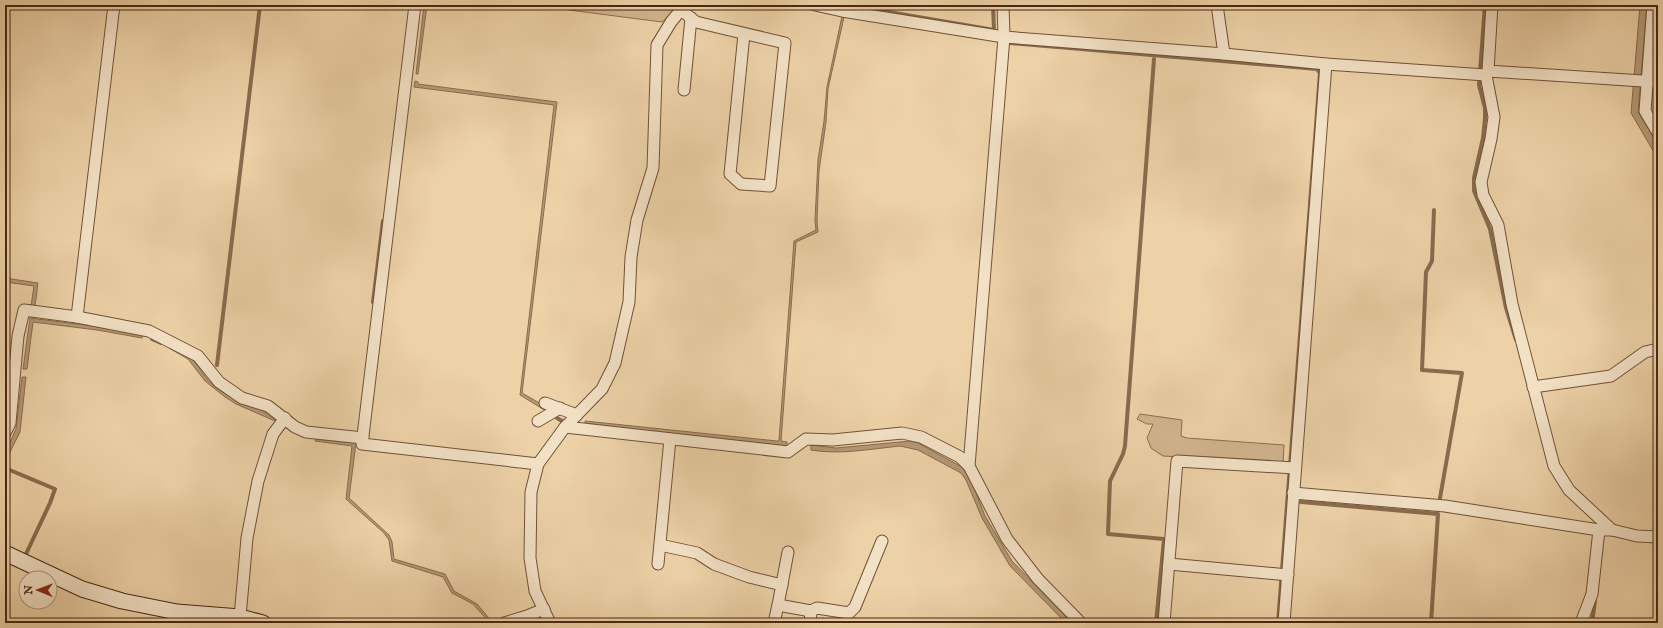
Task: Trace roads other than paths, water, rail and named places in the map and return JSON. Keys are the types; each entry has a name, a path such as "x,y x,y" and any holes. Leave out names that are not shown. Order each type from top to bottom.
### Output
{"main road":[{"path":"5,553 82,589 180,617 240,618 263,623"}],"street":[{"path":"77,317 114,5"},
{"path":"415,5 362,444 538,464"},
{"path":"816,5 842,11 1004,37 1224,54 1326,64 1658,82"},
{"path":"969,466 1004,37 1003,5"},
{"path":"1217,5 1224,54"},
{"path":"1492,5 1487,73 1494,117 1491,139 1481,182 1483,194 1498,226 1512,304 1554,466 1570,490 1612,530"},
{"path":"1652,5 1640,81 1645,111 1658,133"},
{"path":"550,623 535,591 530,558 531,492 538,464 565,427 602,389 615,363 630,302 631,257 637,220 653,168 657,45 682,8 696,22 785,43 770,186 741,184 730,174 744,34"},
{"path":"684,90 691,18"},
{"path":"1284,623 1326,64"},
{"path":"5,433 10,423 18,336 24,310 77,317 149,331 198,356 219,382 242,398 268,406 295,427 306,432 363,438"},
{"path":"1533,387 1611,376 1645,352 1658,349"},
{"path":"545,402 577,415"},
{"path":"538,421 560,408"},
{"path":"240,618 247,538 258,481 273,434 285,418"},
{"path":"565,427 788,452 806,439 833,440 902,433 921,437 960,457 969,466 1007,539 1038,579 1081,623"},
{"path":"658,564 670,439"},
{"path":"1164,623 1177,461 1295,468"},
{"path":"1293,493 1446,506 1599,530 1612,530 1637,536 1658,537"},
{"path":"1581,623 1592,594 1599,530"},
{"path":"778,605 812,611 817,608 849,613 855,607 882,541"},
{"path":"660,545 697,553 714,564 749,577 782,585"},
{"path":"774,623 788,552"},
{"path":"1169,564 1288,575"},
{"path":"504,623 544,609"},
{"path":"810,623 812,611"}],"waterway":[{"path":"217,365 260,5"},
{"path":"848,5 994,30 993,5"},
{"path":"1485,5 1479,85 1485,108 1485,119 1483,138 1474,178 1474,191 1490,229 1506,308 1516,340"},
{"path":"1010,43 1317,69 1320,73 1278,623"},
{"path":"1154,59 1125,446 1123,454 1110,481 1108,534 1164,539 1156,623"},
{"path":"1434,210 1432,261 1426,272 1422,370 1462,373 1440,498"},
{"path":"373,302 383,221"},
{"path":"152,339 161,343"},
{"path":"557,418 562,421"},
{"path":"5,468 55,489 26,554"},
{"path":"1301,502 1438,514 1431,623"},
{"path":"1592,623 1595,601"}]}
